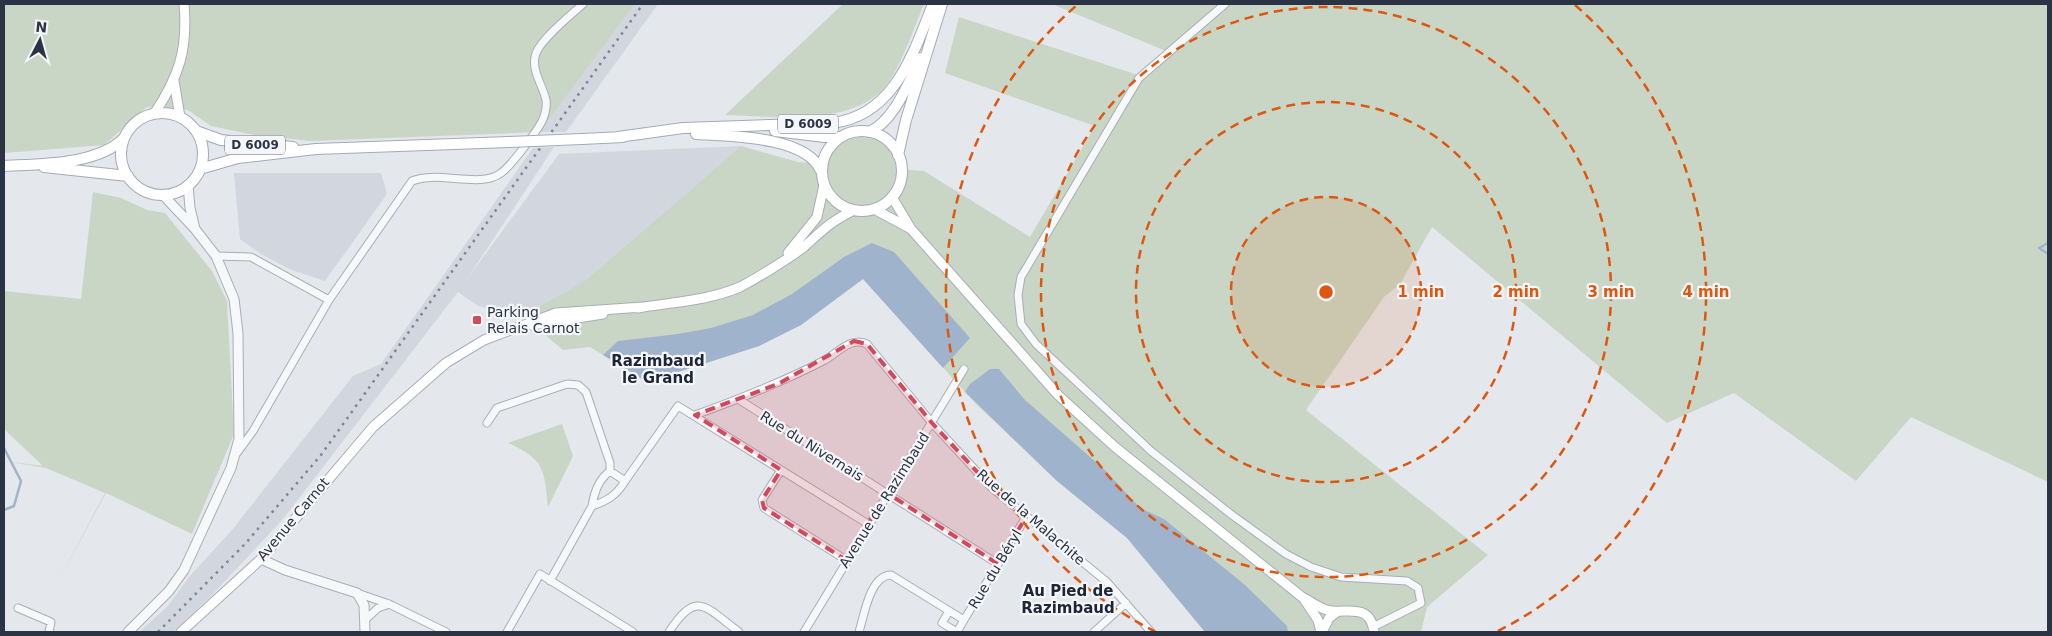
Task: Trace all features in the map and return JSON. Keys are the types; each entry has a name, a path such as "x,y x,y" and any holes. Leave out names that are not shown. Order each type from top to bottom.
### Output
{"main road":[{"path":"154,114 174,80 184,46 184,4"},
{"name":"D 6009","path":"618,138 683,128 832,123 855,119 881,102 895,85 916,46 933,4"},
{"path":"898,155 888,140 869,132 856,132 841,136 828,150 821,172 824,185 837,203 854,210 874,209 892,197 901,177 898,155 928,46 942,4"},
{"path":"869,132 878,128 887,120 928,46"},
{"path":"174,80 180,117"},
{"path":"167,113 180,117 196,132 202,143 203,156 200,169 188,185 176,192 163,195 149,193 137,186 128,176 122,164 121,150 124,138 131,127 142,118 154,114 167,113"},
{"name":"D 6009","path":"200,169 238,158 316,149 618,138 733,130 782,131 825,137 841,136"},
{"name":"D 6009","path":"196,132 207,137 252,144 316,149"},
{"name":"D 6009","path":"696,134 735,137 789,146 815,160 821,172"},
{"path":"4,166 28,165 95,156 109,150 124,138"},
{"path":"28,165 128,176"},
{"path":"782,260 810,229 817,217 824,185"},
{"path":"892,197 911,229 1058,395 1114,447 1302,597 1325,610 1337,612"},
{"path":"874,209 911,229"},
{"name":"Avenue Carnot","path":"181,632 261,559 374,427 446,363 484,340 556,313 643,307 711,297 740,286 804,246 817,232 835,219 854,210"},
{"path":"1302,597 1318,620 1322,632"},
{"path":"1322,632 1329,618 1337,612 1348,609 1358,611 1368,617 1374,629"}],"street":[{"path":"128,632 169,591 184,570 236,453 254,431 329,300 412,181 424,176 485,179 500,174 544,119 546,102 534,68 535,55 545,40 583,4"},
{"path":"1225,4 1139,78 1030,258 1021,277 1018,295 1021,324 1036,344 1114,419 1217,504 1286,554 1311,567 1341,577 1407,580 1418,588 1421,603 1374,629"},
{"path":"188,185 190,208 195,229"},
{"path":"163,195 195,229 216,256 234,299 238,333 240,417 236,453"},
{"path":"216,256 251,257 329,300"},
{"name":"Rue de la Malachite","path":"738,399 778,384 833,356 849,343 861,342 867,344 932,423 992,488 1107,582 1151,632"},
{"name":"Avenue de Razimbaud","path":"804,632 846,560 964,369"},
{"path":"487,423 497,408 567,384 578,385 586,392 610,463 610,471"},
{"path":"695,415 738,399"},
{"name":"Rue du Nivernais","path":"738,399 998,564"},
{"path":"592,506 604,502 618,492 678,406 868,524"},
{"path":"781,470 762,500 764,508 846,560"},
{"path":"610,471 625,481"},
{"path":"550,581 592,506 593,497 603,476 610,471"},
{"name":"Rue du Béryl","path":"949,611 942,623 957,632 1026,517"},
{"path":"261,559 285,570 389,604 446,632"},
{"path":"507,632 540,574 633,632"},
{"name":"Rue du Béryl","path":"859,632 874,587 885,574 891,574 964,620"},
{"path":"357,593 364,605 365,632"},
{"path":"1094,632 1126,603"},
{"path":"364,620 378,608 389,604"},
{"path":"669,632 681,614 688,608 697,605 707,608 740,632"},
{"path":"18,608 50,622 49,632"}],"highlighted area":[{"path":"854,341 867,344 932,423 992,488 1026,517 998,564 887,493 846,560 764,508 762,500 781,470 695,415 778,384"}],"shaded area":[{"path":"635,4 658,4 566,132 540,132"},
{"path":"741,146 587,279 523,316 478,306 458,292 283,519 211,596 173,632 139,632 168,606 189,577 232,530 353,376 381,364 533,148 554,147 467,279 559,154"},
{"path":"234,173 381,173 387,194 325,281 289,269 261,254 240,239"}],"green space":[{"path":"4,4 635,4 540,132 310,141 254,135 211,126 188,110 147,107 104,145 4,153"},
{"path":"843,4 924,4 902,58 885,87 870,100 832,114 787,117 725,115"},
{"path":"1052,4 2048,4 2048,248 2046,249 2048,251 2048,482 1911,417 1856,481 1734,393 1667,423 1432,227 1400,284 1384,297 1306,410 1488,555 1427,607 1421,632 1205,632 1127,538 1057,481 976,404 863,279 801,325 759,346 647,382 590,347 563,350 523,316 587,279 741,146 798,162 827,164 833,152 843,143 853,138 875,139 885,146 892,155 896,169 924,171 1030,237 1095,126 945,73 959,17 1141,76 1166,51"},
{"path":"93,192 121,198 147,210 165,213 212,271 227,301 234,434 192,534 106,493 57,583 105,493 46,468 4,461 43,466 4,429 4,291 81,299"},
{"path":"562,424 573,456 548,507 545,483 540,467 529,455 508,443"}],"water":[{"path":"872,243 894,252 970,338 943,368 863,279 801,325 759,346 647,382 603,355 618,341 711,328 753,315 792,294 844,257"},
{"path":"990,369 999,369 1025,400 1105,470 1140,508 1164,519 1245,585 1287,626 1288,632 1205,632 1127,538 1057,481 965,392 970,384"}],"waterway":[{"path":"2048,243 2039,248 2048,254"},
{"path":"4,448 21,481 14,506 4,510"}],"railway":[{"path":"158,632 245,544 321,455 643,4"}],"place":[{"name":"Parking Relais Carnot","path":"477,320"}],"district":[{"name":"Razimbaud le Grand","path":"658,370"},
{"name":"Au Pied de Razimbaud","path":"1068,600"}]}
